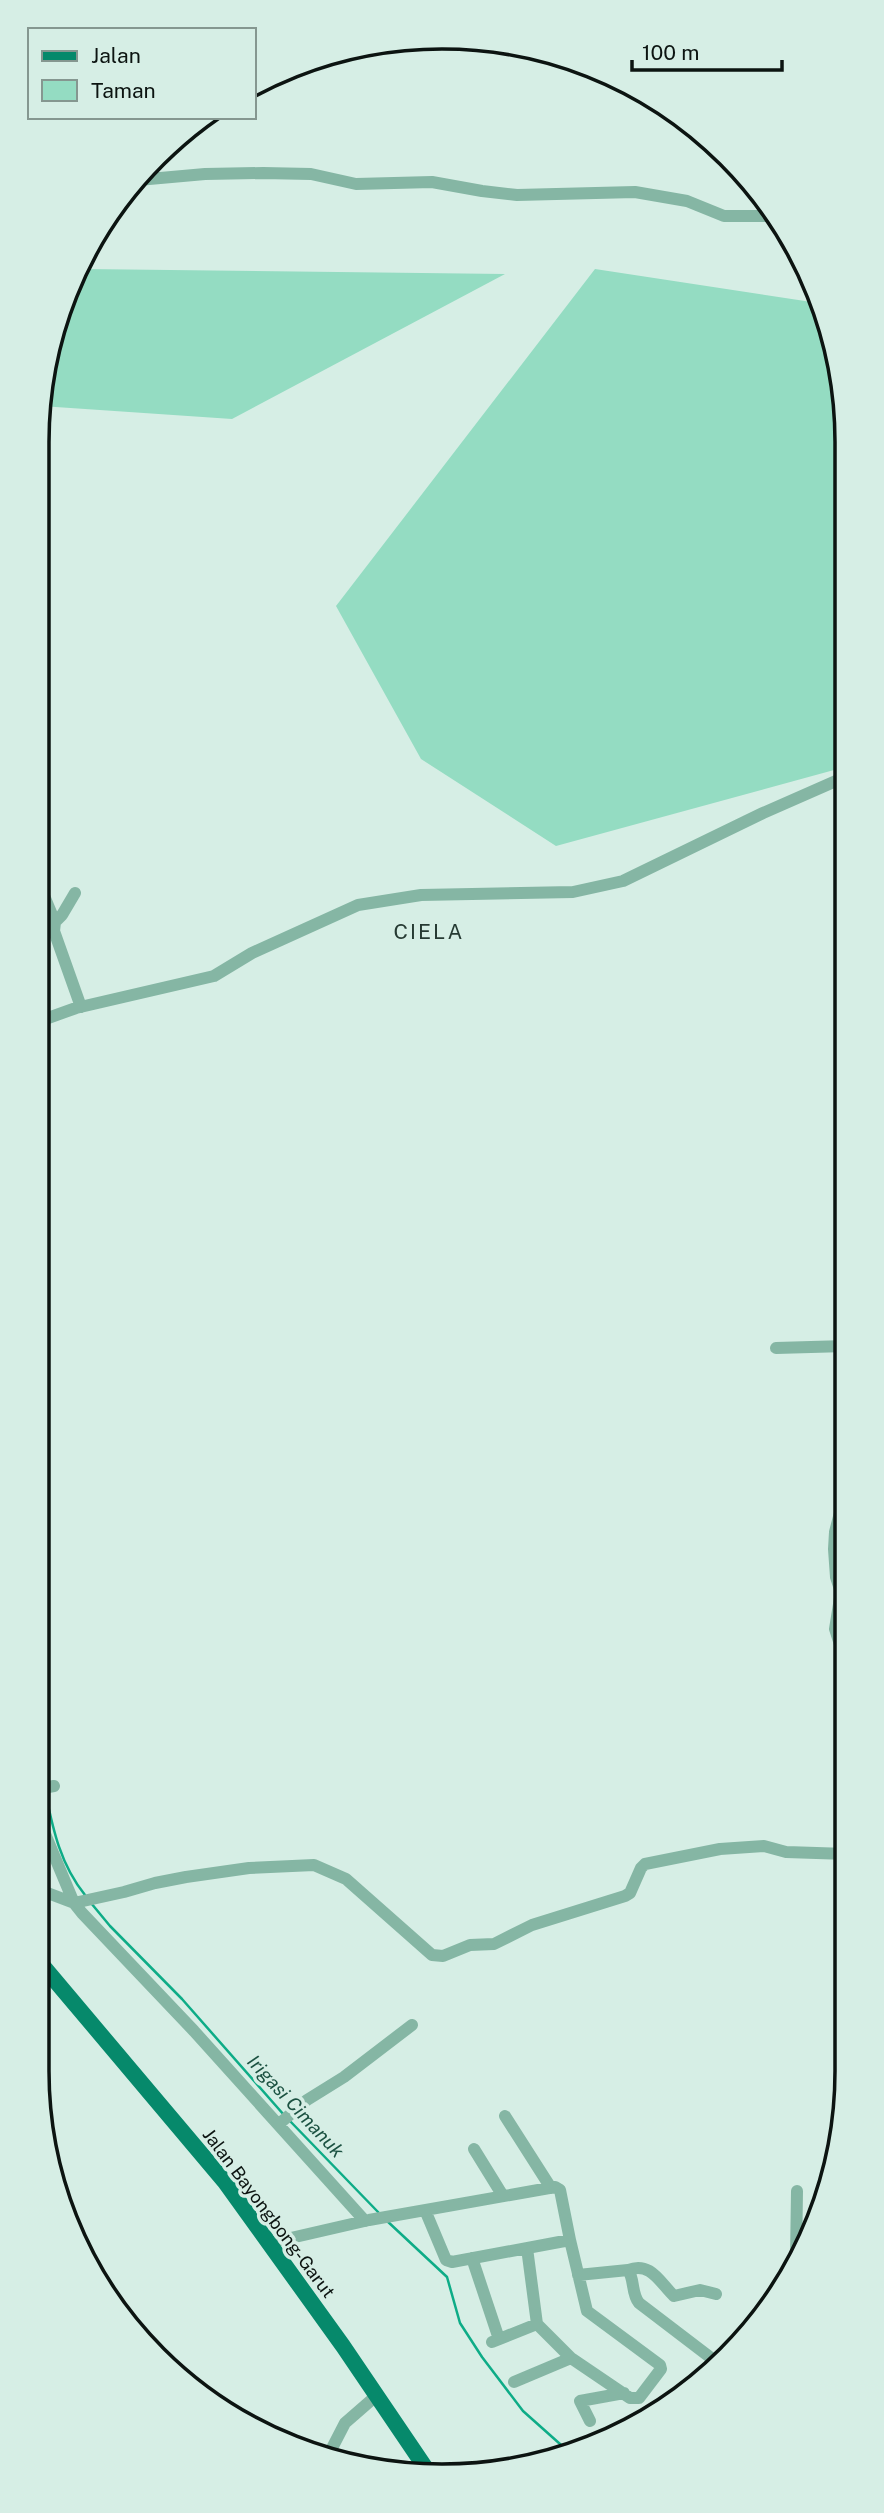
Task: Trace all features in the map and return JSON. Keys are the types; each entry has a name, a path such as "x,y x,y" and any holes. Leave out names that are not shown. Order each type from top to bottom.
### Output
{"main road":[{"name":"Jalan Bayongbong-Garut","path":"49,1973 225,2182 422,2463"}],"street":[{"path":"151,179 205,174 311,174 356,184 432,182 517,195 635,192 688,201 724,216 763,216"},
{"path":"49,1018 80,1007 214,976 252,953 358,905 376,900 421,895 573,892 622,881 835,781"},
{"path":"55,922 75,893"},
{"path":"49,908 55,922 57,942 80,1007"},
{"path":"776,1348 835,1346"},
{"path":"835,1532 835,1563"},
{"path":"49,1841 91,1924 283,2121 367,2221"},
{"path":"49,1893 81,1902 186,1877 249,1868 314,1865 346,1879 432,1955 438,1957 470,1945 494,1944 532,1925 625,1896 630,1893 641,1868 651,1862 754,1845 786,1852 835,1854"},
{"path":"283,2121 307,2100 344,2077 412,2025"},
{"path":"505,2116 551,2188"},
{"path":"474,2149 503,2196"},
{"path":"269,2243 397,2215 551,2188 560,2190 578,2275 590,2314 660,2365 661,2369 639,2398 635,2399 624,2393 571,2358 537,2324 527,2248"},
{"path":"796,2240 797,2191"},
{"path":"425,2210 446,2260 452,2262 570,2240"},
{"path":"472,2258 495,2340 537,2324"},
{"path":"578,2275 639,2268 653,2273 674,2296 700,2290 716,2294"},
{"path":"628,2270 632,2276 634,2295 639,2303 710,2358"},
{"path":"514,2382 571,2358"},
{"path":"590,2421 580,2401 624,2393"},
{"path":"331,2448 345,2423 376,2396"}],"green space":[{"path":"90,269 505,274 232,419 51,407 62,340"},
{"path":"595,269 809,302 822,340 834,416 835,770 556,846 421,759 336,606"}],"waterway":[{"name":"Irigasi Cimanuk","path":"49,1807 63,1858 85,1895"},
{"name":"Irigasi Cimanuk","path":"91,1903 182,1999 284,2115"},
{"name":"Irigasi Cimanuk","path":"289,2120 379,2213"},
{"name":"Irigasi Cimanuk","path":"386,2220 447,2277 460,2323 482,2357 523,2411 561,2445"}],"district":[{"name":"CIELA","path":"429,931"}]}
